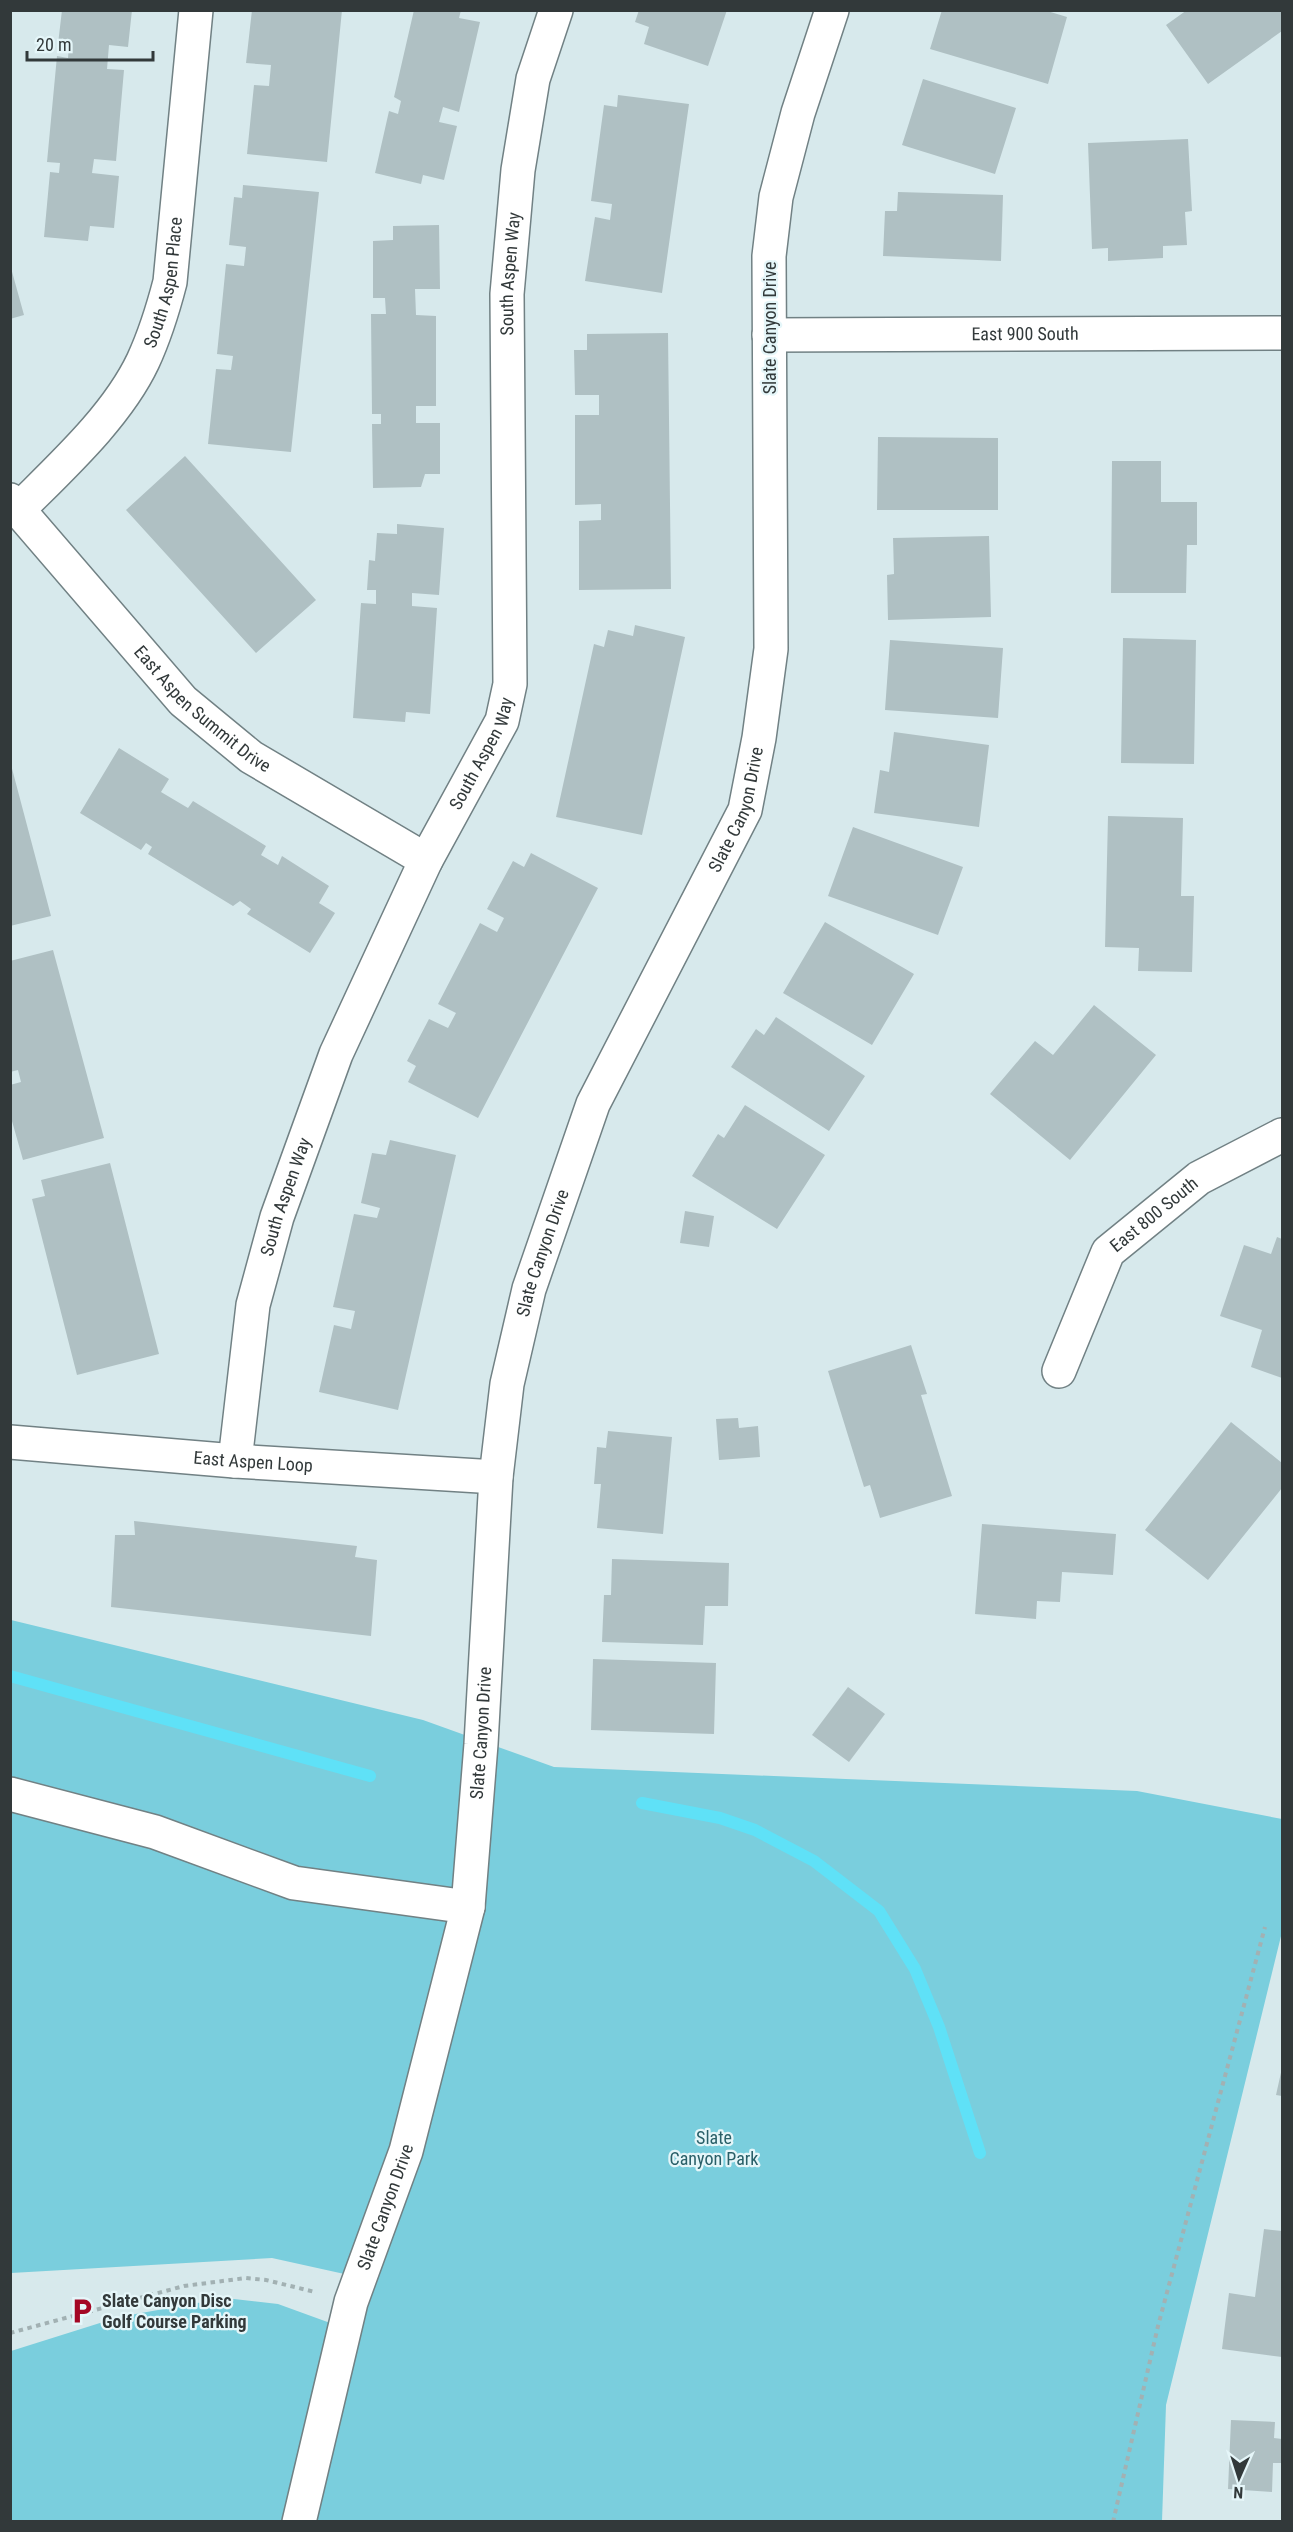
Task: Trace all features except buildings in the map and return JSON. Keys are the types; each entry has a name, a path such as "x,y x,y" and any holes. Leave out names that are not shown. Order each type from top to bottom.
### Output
{"street":[{"name":"South Aspen Place","path":"15,504 74,454 122,396 142,363 159,323 170,282 196,10"},
{"name":"South Aspen Way","path":"235,1461 253,1305 277,1217 336,1054 426,860 502,721 510,684 507,294 518,170 533,78 556,10"},
{"name":"Slate Canyon Drive","path":"299,2522 351,2301 406,2151 468,1907 481,1744 496,1477 507,1384 529,1289 593,1104 745,810 759,738 771,649 769,256 776,197 798,114 832,10"},
{"name":"East 900 South","path":"770,335 1282,333"},
{"name":"East Aspen Summit Drive","path":"15,504 183,701 251,757 426,860"},
{"name":"East 800 South","path":"1059,1371 1107,1252 1199,1178 1282,1134"},
{"name":"East Aspen Loop","path":"10,1442 235,1461 496,1477"},
{"path":"10,1794 155,1832 294,1883 468,1907"}],"path":[{"path":"1113,2522 1158,2326 1265,1926"},
{"path":"10,2333 184,2286 246,2278 284,2284 351,2301"}],"green space":[{"name":"Slate Canyon Park","path":"11,1620 423,1720 554,1767 1137,1791 1282,1819 1282,1932 1166,2405 1162,2521 11,2522 11,2351 119,2317 234,2299 278,2304 344,2328 358,2277 272,2258 11,2273"}],"waterway":[{"path":"10,1676 370,1776"},
{"path":"642,1803 720,1818 755,1830 814,1861 879,1911 915,1969 939,2027 980,2153"}],"place":[{"name":"Slate Canyon Disc Golf Course Parking","path":"82,2311"}]}
